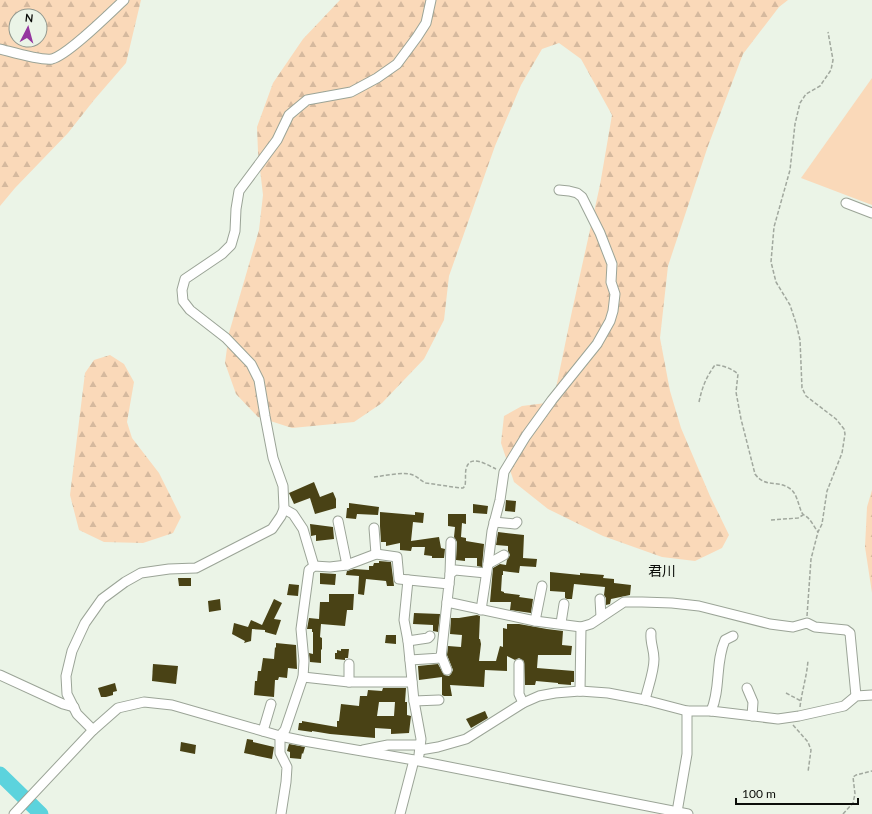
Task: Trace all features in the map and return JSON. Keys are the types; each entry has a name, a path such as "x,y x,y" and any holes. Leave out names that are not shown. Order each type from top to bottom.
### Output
{"street":[{"path":"0,49 29,57 51,59 65,52 124,0"},
{"path":"92,730 78,714 67,694 66,676 72,651 85,623 102,599 125,582 141,573 196,568 272,529 284,509 283,486 274,458 264,416 259,380 252,364 226,338 190,310 183,301 182,290 184,279 222,254 231,245 235,231 239,191 277,140 289,115 307,100 351,92 377,78 397,64 426,23 431,0"},
{"path":"481,610 492,531 500,500 504,472 526,436 556,394 597,344 610,321 613,310 615,294 611,282 612,264 600,233 582,197 577,193 559,190"},
{"path":"846,203 872,213"},
{"path":"284,509 292,514 303,530 314,566"},
{"path":"338,521 347,565"},
{"path":"494,522 515,524 517,522"},
{"path":"374,528 376,554"},
{"path":"447,670 441,655 450,574 451,542"},
{"path":"282,814 287,767 280,753 280,736 285,730 303,677 304,661 301,629 309,570 314,566 330,567 347,565 376,554 397,557 399,579 448,584"},
{"path":"450,574 454,570 487,569 504,555"},
{"path":"400,814 420,748 421,739 414,701 408,641 404,620 408,580"},
{"path":"535,620 542,586"},
{"path":"600,599 601,617"},
{"path":"447,602 481,610 581,627 591,624 624,602 650,602 699,606 770,624 793,626 807,623 815,627 846,630 850,633 856,696"},
{"path":"562,623 564,604"},
{"path":"580,691 581,627"},
{"path":"645,700 653,670 654,659 650,642 651,633"},
{"path":"408,641 428,638 430,636"},
{"path":"711,711 717,691 722,647 725,640 733,636"},
{"path":"410,660 441,658 441,655"},
{"path":"349,664 349,682"},
{"path":"519,664 519,694 523,703"},
{"path":"0,675 63,704 74,707"},
{"path":"303,677 349,682 412,682"},
{"path":"747,688 753,702 752,716"},
{"path":"357,751 388,745 420,748 438,747 466,739 523,703 539,696 555,693 580,691 608,693 645,700 687,711 711,711 778,720 844,706 856,696 872,695"},
{"path":"414,701 440,700"},
{"path":"14,814 66,760 92,730 118,708 144,702 172,705 280,736 688,814"},
{"path":"263,731 271,704"},
{"path":"677,812 687,754 687,711"}],"path":[{"path":"807,623 811,559 818,532 822,524 827,491 842,453 845,434 844,429 836,419 806,396 802,388 800,340 796,323 790,305 776,282 770,262 774,227 790,170 794,124 800,103 806,94 820,86 831,70 833,60 828,32"},
{"path":"698,402 707,375 715,365 734,370 738,374 736,392 741,419 755,474 759,480 763,482 788,487 791,489 803,514 809,518 818,532"},
{"path":"374,477 407,473 413,475 426,484 463,488 466,486 466,471 472,461 476,460 504,472"},
{"path":"771,520 798,518 803,514"},
{"path":"808,660 807,677 793,724 808,742 811,750 808,772"},
{"path":"786,693 801,701"},
{"path":"843,814 853,803 855,794 853,777 872,771"}],"green space":[{"path":"0,0 141,0 126,63 68,133 15,188 0,206"},
{"path":"340,0 788,0 779,7 743,54 708,146 668,266 660,338 670,391 681,428 710,496 729,535 722,548 695,561 662,557 603,536 548,509 514,482 501,443 504,416 522,406 554,402 572,311 600,185 612,115 581,59 559,43 542,49 521,85 495,146 449,276 444,320 424,359 382,403 354,422 292,428 258,417 236,394 225,363 229,333 259,230 263,195 258,152 257,127 273,83 303,39"},
{"path":"872,78 872,205 801,178"},
{"path":"110,355 124,364 134,382 127,422 132,438 159,473 181,517 173,533 143,543 104,542 79,530 70,495 85,373 94,360"},
{"path":"872,490 872,593 865,547 867,507"}],"building":[{"path":"314,482 320,497 333,492 336,499 336,508 315,514 310,498 294,504 289,493"},
{"path":"506,500 516,501 515,512 505,511"},
{"path":"349,503 379,507 378,515 357,514 356,519 346,518"},
{"path":"473,504 488,506 487,514 473,513"},
{"path":"380,512 415,515 415,512 424,513 423,523 413,522 411,541 439,537 441,548 445,549 444,558 432,558 432,556 424,555 425,547 412,547 411,551 400,550 400,543 386,546 386,542 381,542"},
{"path":"448,514 466,514 466,524 462,523 461,537 466,538 466,541 484,544 482,567 477,566 477,558 465,558 465,561 456,560 457,542 454,537 455,527 448,526"},
{"path":"310,524 333,527 334,539 316,541 316,535 311,536"},
{"path":"498,532 524,535 523,558 537,559 536,567 520,566 519,573 503,571 502,575 501,591 504,593 520,595 519,597 533,599 531,613 510,610 511,602 490,602 493,568 500,564 506,565 510,555 508,546 496,545"},
{"path":"379,561 391,562 394,586 387,586 386,581 366,579 364,595 358,594 359,576 346,575 347,571 354,569 369,570 369,566 373,566 374,563 379,563"},
{"path":"550,572 580,575 580,573 604,575 603,578 614,579 614,583 631,585 630,595 611,599 610,604 606,605 606,598 604,595 605,587 574,584 572,599 567,599 565,598 565,592 550,591"},
{"path":"320,573 336,574 335,585 320,584"},
{"path":"178,578 191,578 191,586 179,586"},
{"path":"289,584 299,585 298,596 287,595"},
{"path":"329,594 354,594 353,610 347,610 345,626 321,624 321,663 310,662 309,653 313,654 313,632 312,629 307,629 309,618 319,619 320,602 329,602"},
{"path":"220,599 221,610 209,612 208,601"},
{"path":"274,599 282,603 274,619 281,620 276,635 265,632 265,630 252,629 251,641 244,643 245,641 232,634 234,623 248,627 251,620 262,625"},
{"path":"414,613 440,614 438,632 433,631 433,625 413,624"},
{"path":"477,615 480,616 479,639 481,644 479,661 496,661 500,646 503,647 503,628 507,629 507,624 519,624 563,631 562,645 572,646 571,655 538,655 537,668 574,671 574,682 571,682 571,685 536,681 535,685 525,685 524,661 519,658 515,660 507,656 507,671 485,670 484,687 450,685 452,696 442,695 442,677 419,680 418,666 438,664 444,675 449,676 451,674 453,670 447,655 448,646 461,647 462,635 450,634 451,618"},
{"path":"386,635 396,635 396,644 385,643"},
{"path":"276,643 296,645 297,669 288,668 287,678 279,677 278,680 275,680 274,697 254,695 255,681 257,681 258,671 261,671 263,658 274,659"},
{"path":"341,649 349,649 348,658 345,658 345,660 335,659 335,653 337,653 337,650 341,651"},
{"path":"153,664 178,666 176,684 152,681"},
{"path":"115,683 117,691 113,692 113,695 101,697 98,688"},
{"path":"383,688 406,688 405,702 407,702 407,715 411,716 409,733 391,734 391,729 375,728 375,738 298,730 299,723 302,723 302,721 337,727 341,704 359,706 360,696 367,696 368,690 382,691","holes":["379,702 395,702 394,716 377,716"]},
{"path":"485,711 488,718 471,728 466,719"},
{"path":"247,739 274,747 272,759 244,753"},
{"path":"181,742 196,745 195,754 180,751"},
{"path":"289,744 305,747 301,759 290,758 290,752 287,751"}],"waterway":[{"path":"0,774 41,814"}],"district":[{"name":"君川","path":"662,570"}]}
